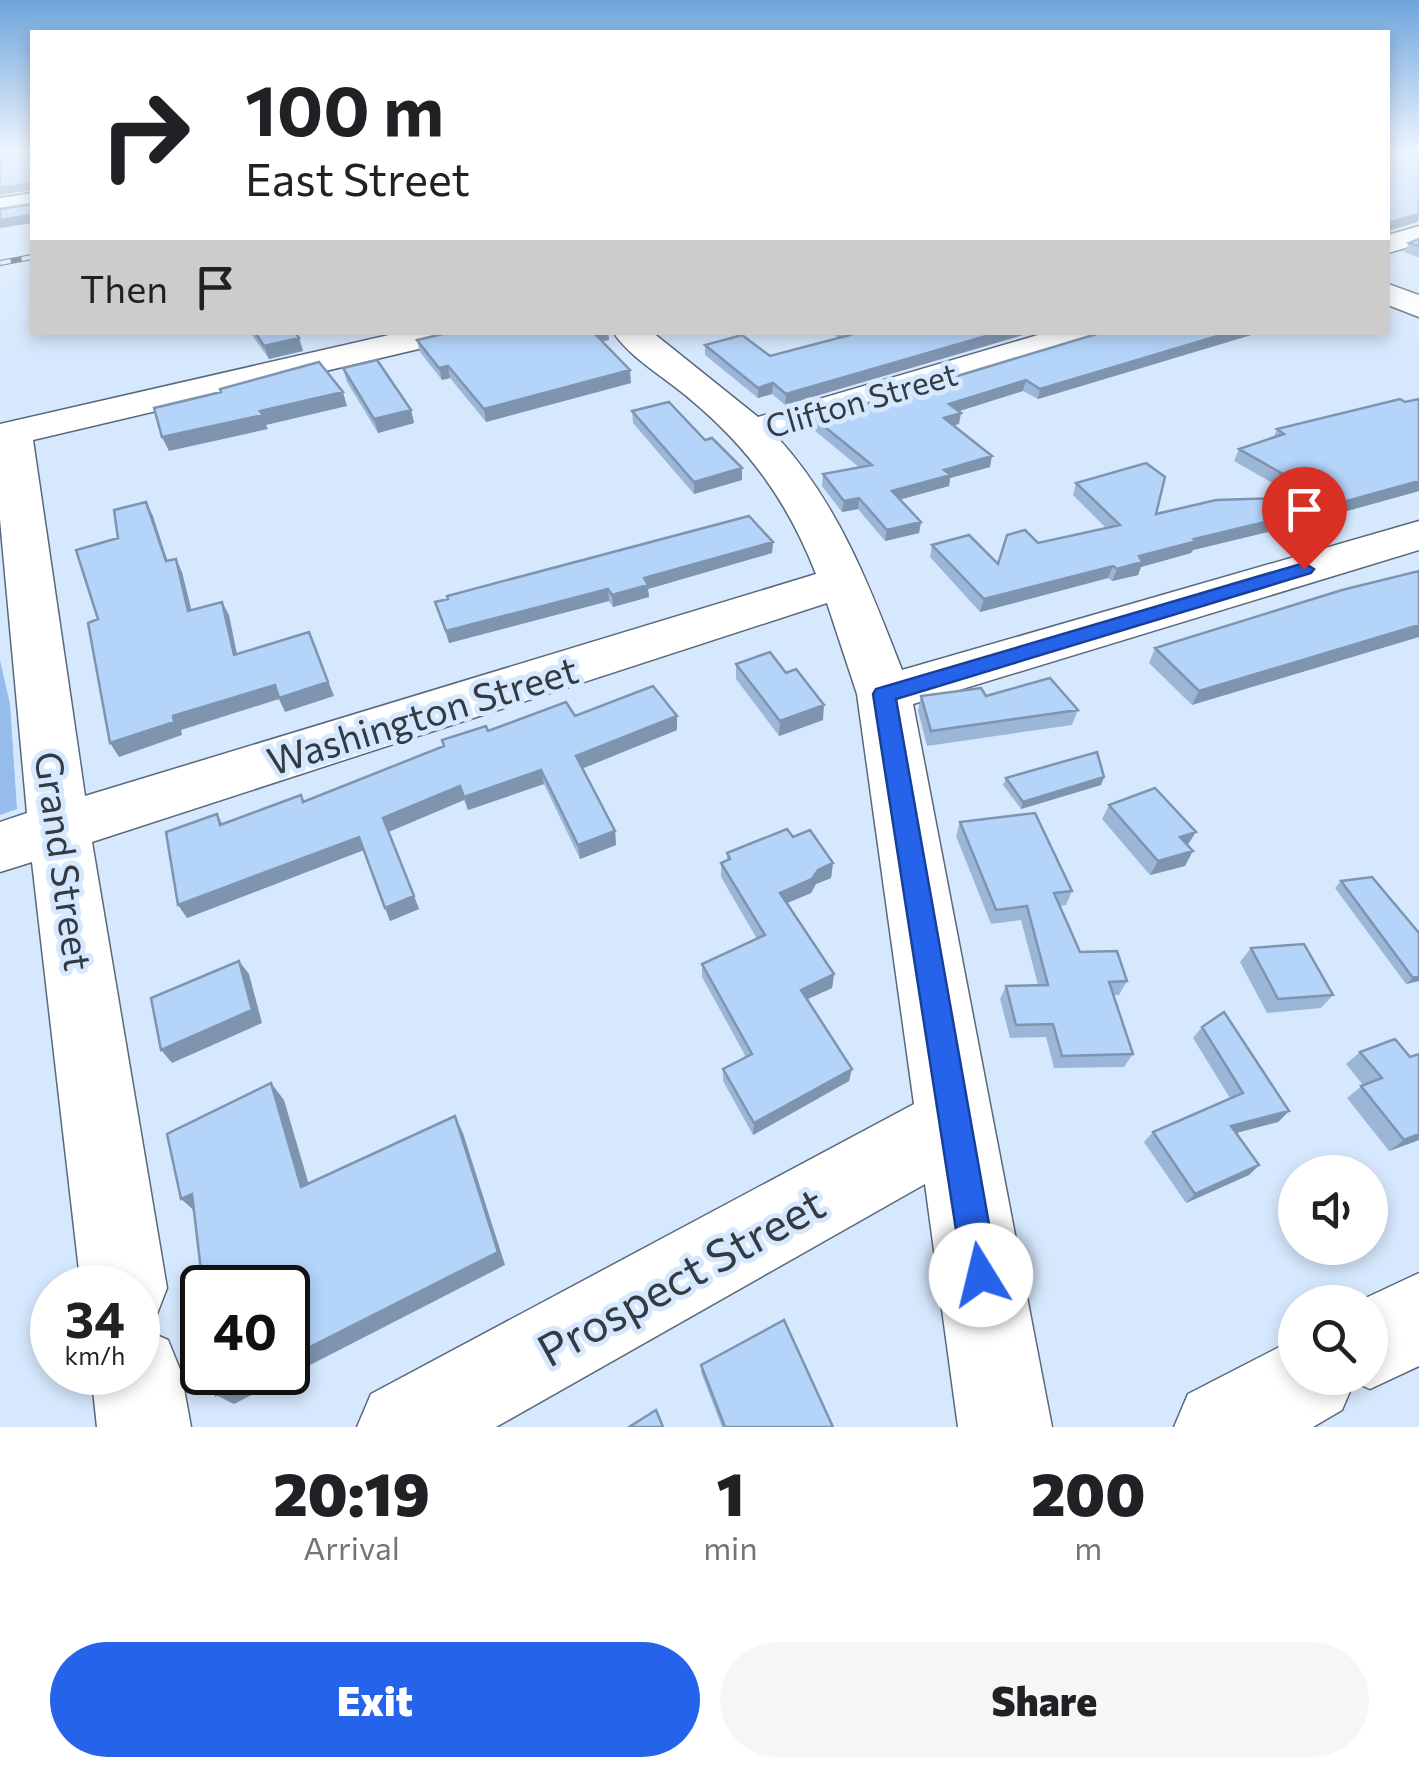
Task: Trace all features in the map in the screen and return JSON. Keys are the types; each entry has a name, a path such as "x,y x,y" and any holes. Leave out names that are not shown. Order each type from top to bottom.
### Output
{"street":[{"path":"1390,243 1419,236"},
{"path":"1390,295 1419,306"},
{"path":"6,434 436,335"},
{"path":"634,335 750,432 806,503 844,581 884,694 1005,1427"},
{"name":"Clifton Street","path":"750,432 1076,335"},
{"name":"Grand Street","path":"6,434 121,1265"},
{"path":"884,694 1419,535"},
{"name":"Washington Street","path":"0,847 844,581"},
{"name":"Prospect Street","path":"404,1427 956,1123"},
{"path":"1388,1334 1419,1316"},
{"path":"139,1395 144,1427"},
{"path":"1221,1427 1279,1395"}],"shaded area":[{"path":"0,660 10,704 17,809 0,815"}],"building":[{"path":"257,335 299,338 264,346"},
{"path":"438,335 596,335 630,370 484,409 448,366 439,368 417,340"},
{"path":"742,335 770,356 850,335 990,335 786,394 773,383 758,388 705,345"},
{"path":"1093,335 1221,335 1040,389 1026,380 949,404 961,413 944,418 992,456 944,470 951,475 892,491 921,522 887,530 859,498 844,501 823,474 872,465 815,419"},
{"path":"377,360 411,410 374,419 343,368"},
{"path":"319,362 343,392 260,411 263,415 162,437 154,408"},
{"path":"1400,399 1419,399 1419,481 1336,504 1239,449 1284,434 1277,429"},
{"path":"669,402 705,440 712,438 742,468 694,482 632,411"},
{"path":"1146,463 1165,477 1156,514 1216,500 1313,497 1315,510 1194,539 1197,541 1139,556 1142,562 1117,569 1113,566 984,599 932,545 969,535 998,564 1007,535 1025,530 1038,543 1120,525 1076,483"},
{"path":"146,502 166,561 176,559 188,611 222,602 234,655 309,632 328,682 279,698 275,685 173,716 174,722 110,743 88,623 98,619 76,550 118,538 114,510"},
{"path":"749,516 773,542 644,578 648,585 612,595 608,589 446,631 435,602 448,599 447,596"},
{"path":"1419,571 1419,625 1199,691 1155,648 1342,590"},
{"path":"770,652 786,673 796,669 824,705 780,721 736,664"},
{"path":"1050,678 1078,710 931,731 921,696 981,688 986,696"},
{"path":"653,686 677,716 576,756 615,831 578,845 541,770 464,797 460,786 383,818 414,896 385,908 359,837 178,905 166,832 217,814 220,825 301,795 303,802 444,746 442,740 486,726 488,731 566,702 575,716"},
{"path":"1097,752 1104,777 1023,802 1006,778"},
{"path":"1155,788 1196,832 1180,837 1193,851 1158,861 1109,805"},
{"path":"1035,813 1072,891 1054,893 1080,952 1117,951 1127,981 1109,982 1133,1054 1062,1056 1053,1024 1016,1025 1006,986 1048,985 1027,906 996,910 960,822"},
{"path":"787,829 793,837 810,830 833,863 818,870 812,879 780,893 834,974 801,990 852,1069 754,1123 723,1069 752,1054 702,964 765,935 721,863 730,859 727,853"},
{"path":"1372,877 1419,933 1419,976 1413,978 1341,881"},
{"path":"1304,944 1333,995 1278,999 1251,948"},
{"path":"239,961 252,1010 161,1050 151,998"},
{"path":"1224,1012 1289,1111 1231,1126 1259,1165 1195,1194 1153,1132 1243,1093 1202,1027"},
{"path":"1395,1039 1410,1057 1419,1054 1419,1134 1404,1140 1361,1086 1382,1078 1360,1052"},
{"path":"271,1083 301,1187 455,1116 498,1252 310,1347 310,1265 200,1265 192,1194 181,1199 167,1134"},
{"path":"784,1320 833,1427 725,1427 701,1365"},
{"path":"656,1410 663,1427 629,1427"}],"railway":[{"path":"0,263 30,257"}],"route":[{"path":"981,1275 884,694 1304,569"}]}
